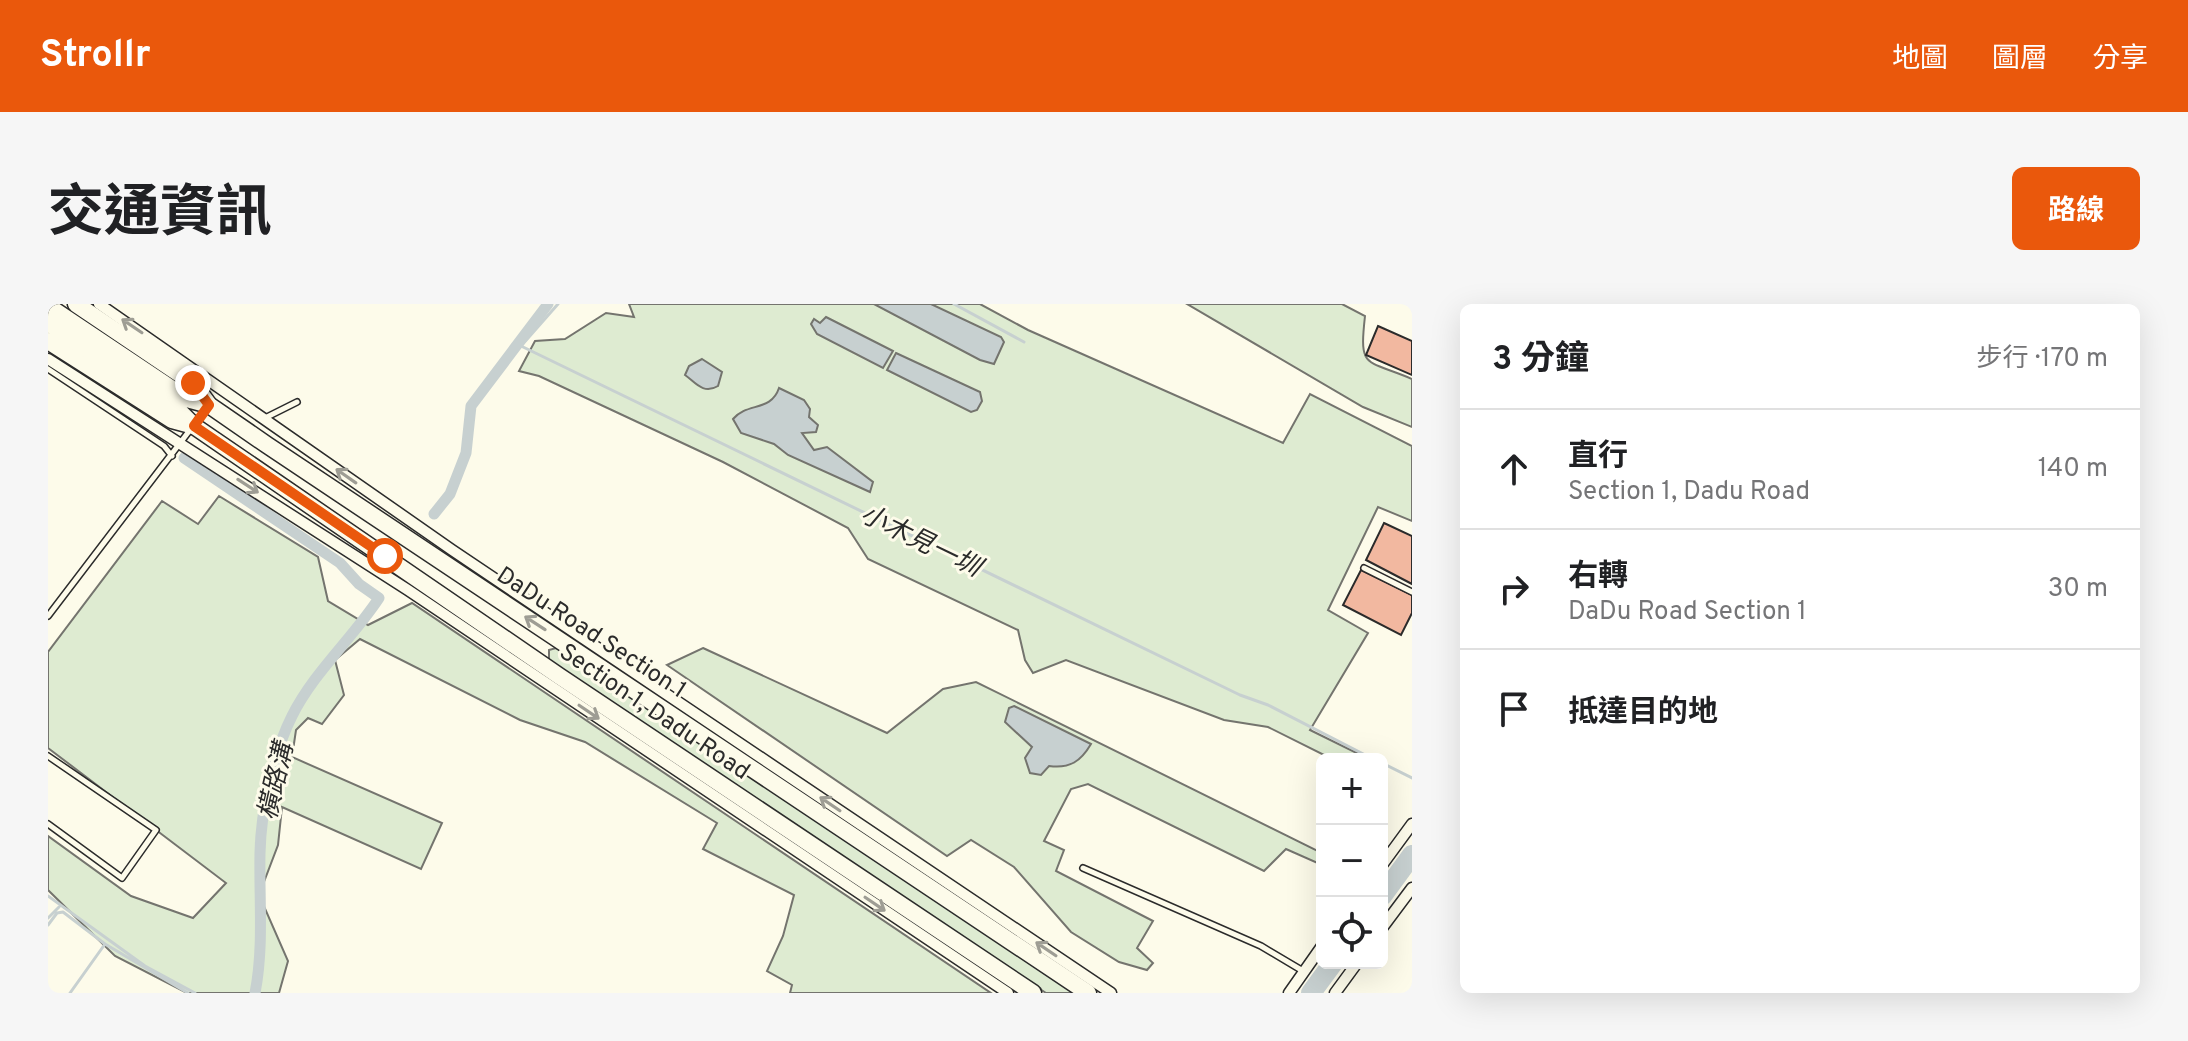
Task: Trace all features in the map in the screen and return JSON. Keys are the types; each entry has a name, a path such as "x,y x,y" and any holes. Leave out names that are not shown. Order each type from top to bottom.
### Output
{"main road":[{"name":"DaDu Road Section 1","path":"76,304 193,383 209,405 405,527 1088,993"},
{"path":"48,306 194,426"},
{"path":"48,323 187,399 209,405"},
{"name":"Section 1, Dadu Road","path":"48,341 172,420 194,426 380,563 1033,993"}],"street":[{"name":"DaDu Road Section 1","path":"99,304 264,419 405,527"},
{"name":"Section 1, Dadu Road","path":"48,359 177,450 380,563"},
{"name":"DaDu Road Section 1","path":"434,547 1111,993"},
{"name":"Section 1, Dadu Road","path":"412,584 1008,993"},
{"path":"1388,857 1412,824"},
{"path":"1388,920 1412,888"},
{"path":"1289,993 1316,954"},
{"path":"1335,993 1353,969"},
{"path":"1281,993 1304,971"}],"lane":[{"path":"48,369 164,446 177,450"},
{"path":"264,419 297,402"},
{"path":"48,616 209,405"},
{"path":"1364,568 1412,592"},
{"path":"48,756 156,830 122,878 48,824"},
{"path":"1083,868 1261,946 1304,971"}],"green space":[{"path":"629,304 980,304 1028,330 1283,443 1310,394 1412,446 1412,521 1378,507 1328,610 1368,633 1310,730 1357,753 1320,753 1268,727 1224,720 1066,660 1033,673 1025,660 1018,630 868,559 848,528 723,462 539,376 519,371 535,341 565,339 606,313 634,317"},
{"path":"1187,304 1342,304 1365,316 1363,346 1369,360 1412,379 1412,427 1363,407"},
{"path":"219,496 318,557 328,601 368,625 412,603 991,993 790,993 792,985 767,971 783,936 794,895 703,849 717,823 585,742 520,720 360,639 335,660 344,695 322,724 308,718 296,730 292,757 442,823 421,869 282,807 278,845 259,895 288,961 279,993 187,993 115,956 48,890 48,836 131,896 193,918 226,883 48,748 48,652 162,501 198,524"},
{"path":"556,648 1074,993 1046,993 549,662 549,650"},
{"path":"703,648 887,733 943,689 976,682 1316,850 1316,862 1286,849 1264,871 1088,784 1071,789 1044,841 1064,850 1056,871 1153,921 1137,948 1153,963 1147,970 1119,962 1071,932 1014,867 971,840 947,856 667,665"}],"shaded area":[{"path":"874,304 931,304 1001,337 1004,342 994,364 980,360"},
{"path":"826,317 893,351 883,368 817,334 811,324 814,319 820,323"},
{"path":"896,353 980,392 982,401 977,410 971,412 887,370"},
{"path":"702,359 722,372 718,386 704,388 685,375 689,366"},
{"path":"779,388 804,400 810,409 809,417 818,425 816,432 802,433 814,450 827,447 873,482 870,492 788,455 774,444 741,433 733,419 745,410 770,401"},
{"path":"1014,706 1091,744 1074,762 1049,766 1041,775 1030,773 1025,758 1032,747 1005,722 1009,708"}],"building":[{"path":"1378,326 1412,341 1412,375 1366,355"},
{"path":"1384,523 1412,536 1412,584 1366,560"},
{"path":"1361,570 1412,595 1412,613 1401,635 1343,605"}],"waterway":[{"path":"434,514 450,494 466,453 471,406 548,304"},
{"name":"小木見一圳","path":"558,304 521,346 1240,695 1268,705 1361,753"},
{"path":"954,304 1024,342"},
{"name":"橫路溝","path":"184,458 340,563 359,584 379,598 311,685 292,716 279,747 269,783 261,836 260,941 255,993"},
{"name":"小木見一圳","path":"1388,766 1412,778"},
{"path":"1388,888 1412,855"},
{"path":"48,896 145,966 195,993"},
{"path":"48,918 59,907"},
{"path":"48,925 57,913 63,912 105,944 188,993"},
{"path":"70,993 105,944"},
{"path":"1311,993 1329,969"}],"route":[{"path":"193,383 209,405 194,426 385,556"}]}
